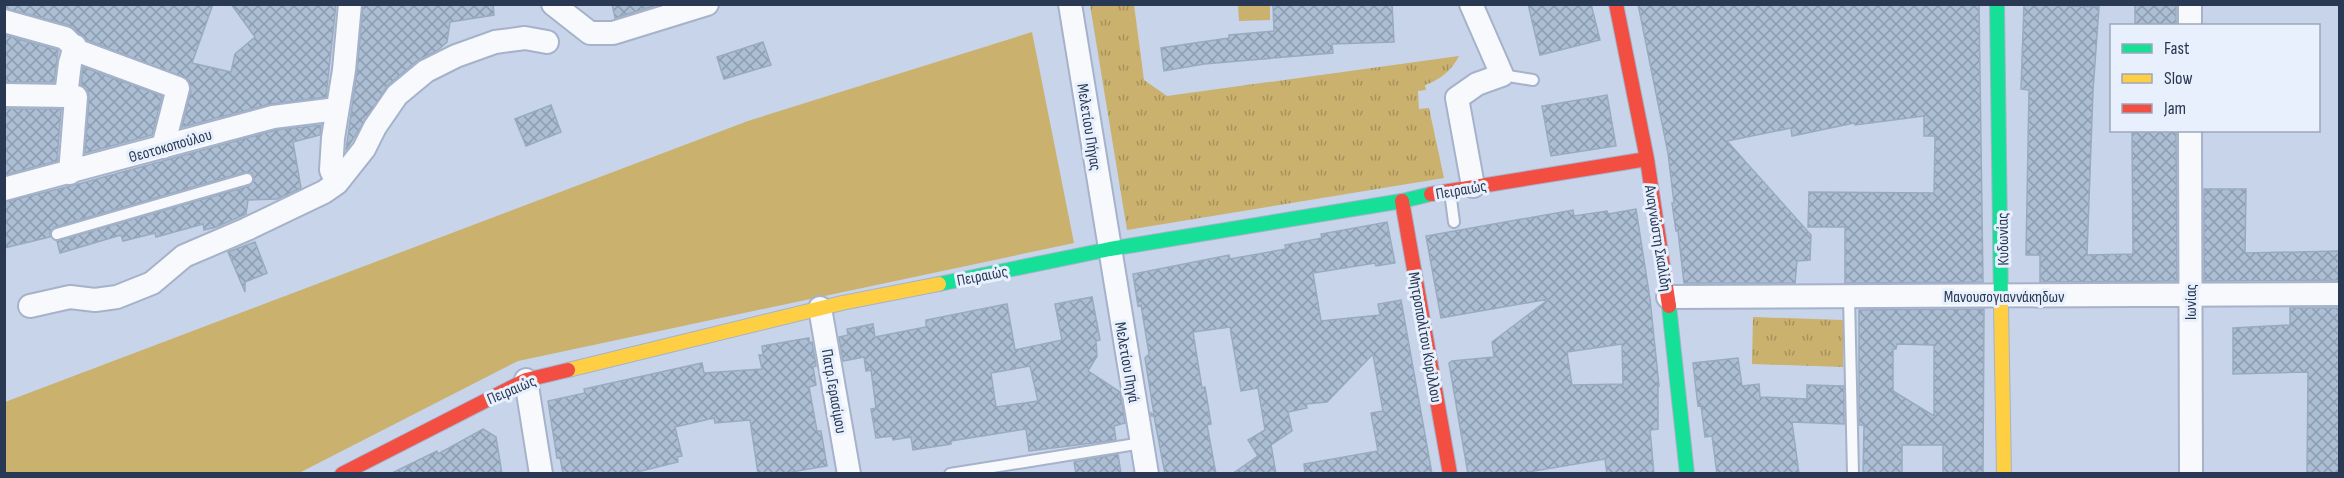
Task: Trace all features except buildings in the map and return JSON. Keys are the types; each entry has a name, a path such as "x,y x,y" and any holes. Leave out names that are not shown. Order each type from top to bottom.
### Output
{"street":[{"path":"337,183 331,170 350,4"},
{"path":"559,9 590,33 613,33 707,4"},
{"name":"Μελετίου Πήγας","path":"1070,4 1110,249"},
{"path":"1471,4 1502,75 1477,84 1457,98 1473,186"},
{"name":"Αναγνώστη Σκαλίδη","path":"1617,4 1647,159 1668,297 1687,474"},
{"name":"Κυδωνίας","path":"1997,4 2004,474"},
{"path":"2190,4 2190,24"},
{"path":"4,21 65,38 78,51 178,88 163,147"},
{"path":"30,306 70,297 95,300 117,297 152,282 184,256 247,229 324,192 337,183 364,149 375,127 397,95 426,71 456,56 495,42 525,38 547,42"},
{"path":"66,96 70,63 75,46"},
{"path":"4,95 76,97 70,173"},
{"name":"Θεοτοκοπούλου","path":"4,189 273,117 337,109"},
{"name":"Ιωνίας","path":"2190,132 2191,474"},
{"name":"Πειραιώς","path":"342,474 526,380 820,308 1110,249 1402,201 1473,186 1647,159"},
{"name":"Μητροπολίτου Κυρίλλου","path":"1402,201 1450,474"},
{"name":"Μελετίου Πηγά","path":"1110,249 1147,474"},
{"name":"Μανουσογιαννάκηδων","path":"1668,297 2340,294"},
{"name":"Πατρ.Γερασίμου","path":"820,308 849,474"},
{"path":"526,380 541,474"}],"lane":[{"path":"1502,75 1533,80"},
{"path":"57,234 247,179"},
{"path":"1450,190 1454,222"},
{"path":"1849,297 1852,474"},
{"path":"950,474 1142,442"}],"green space":[{"path":"1090,5 1134,5 1144,80 1167,96 1459,56 1445,74 1425,85 1426,90 1418,91 1419,109 1429,108 1444,178 1127,230"},
{"path":"1238,5 1270,5 1270,20 1239,21"},
{"path":"1032,32 1074,243 518,361 299,473 5,474 5,402 748,121"},
{"path":"1753,317 1843,320 1843,367 1752,364"}],"traffic: fast":[{"path":"1997,4 2001,306"},
{"path":"939,284 1110,249 1402,201 1431,194"},
{"path":"1669,306 1687,474"}],"traffic: slow":[{"path":"568,370 842,303 939,284"},
{"path":"2001,306 2004,474"}],"traffic: jam":[{"path":"1616,4 1647,159 1669,306"},
{"path":"1431,194 1647,159"},
{"path":"1402,201 1450,474"},
{"path":"342,474 526,380 568,370"}]}
